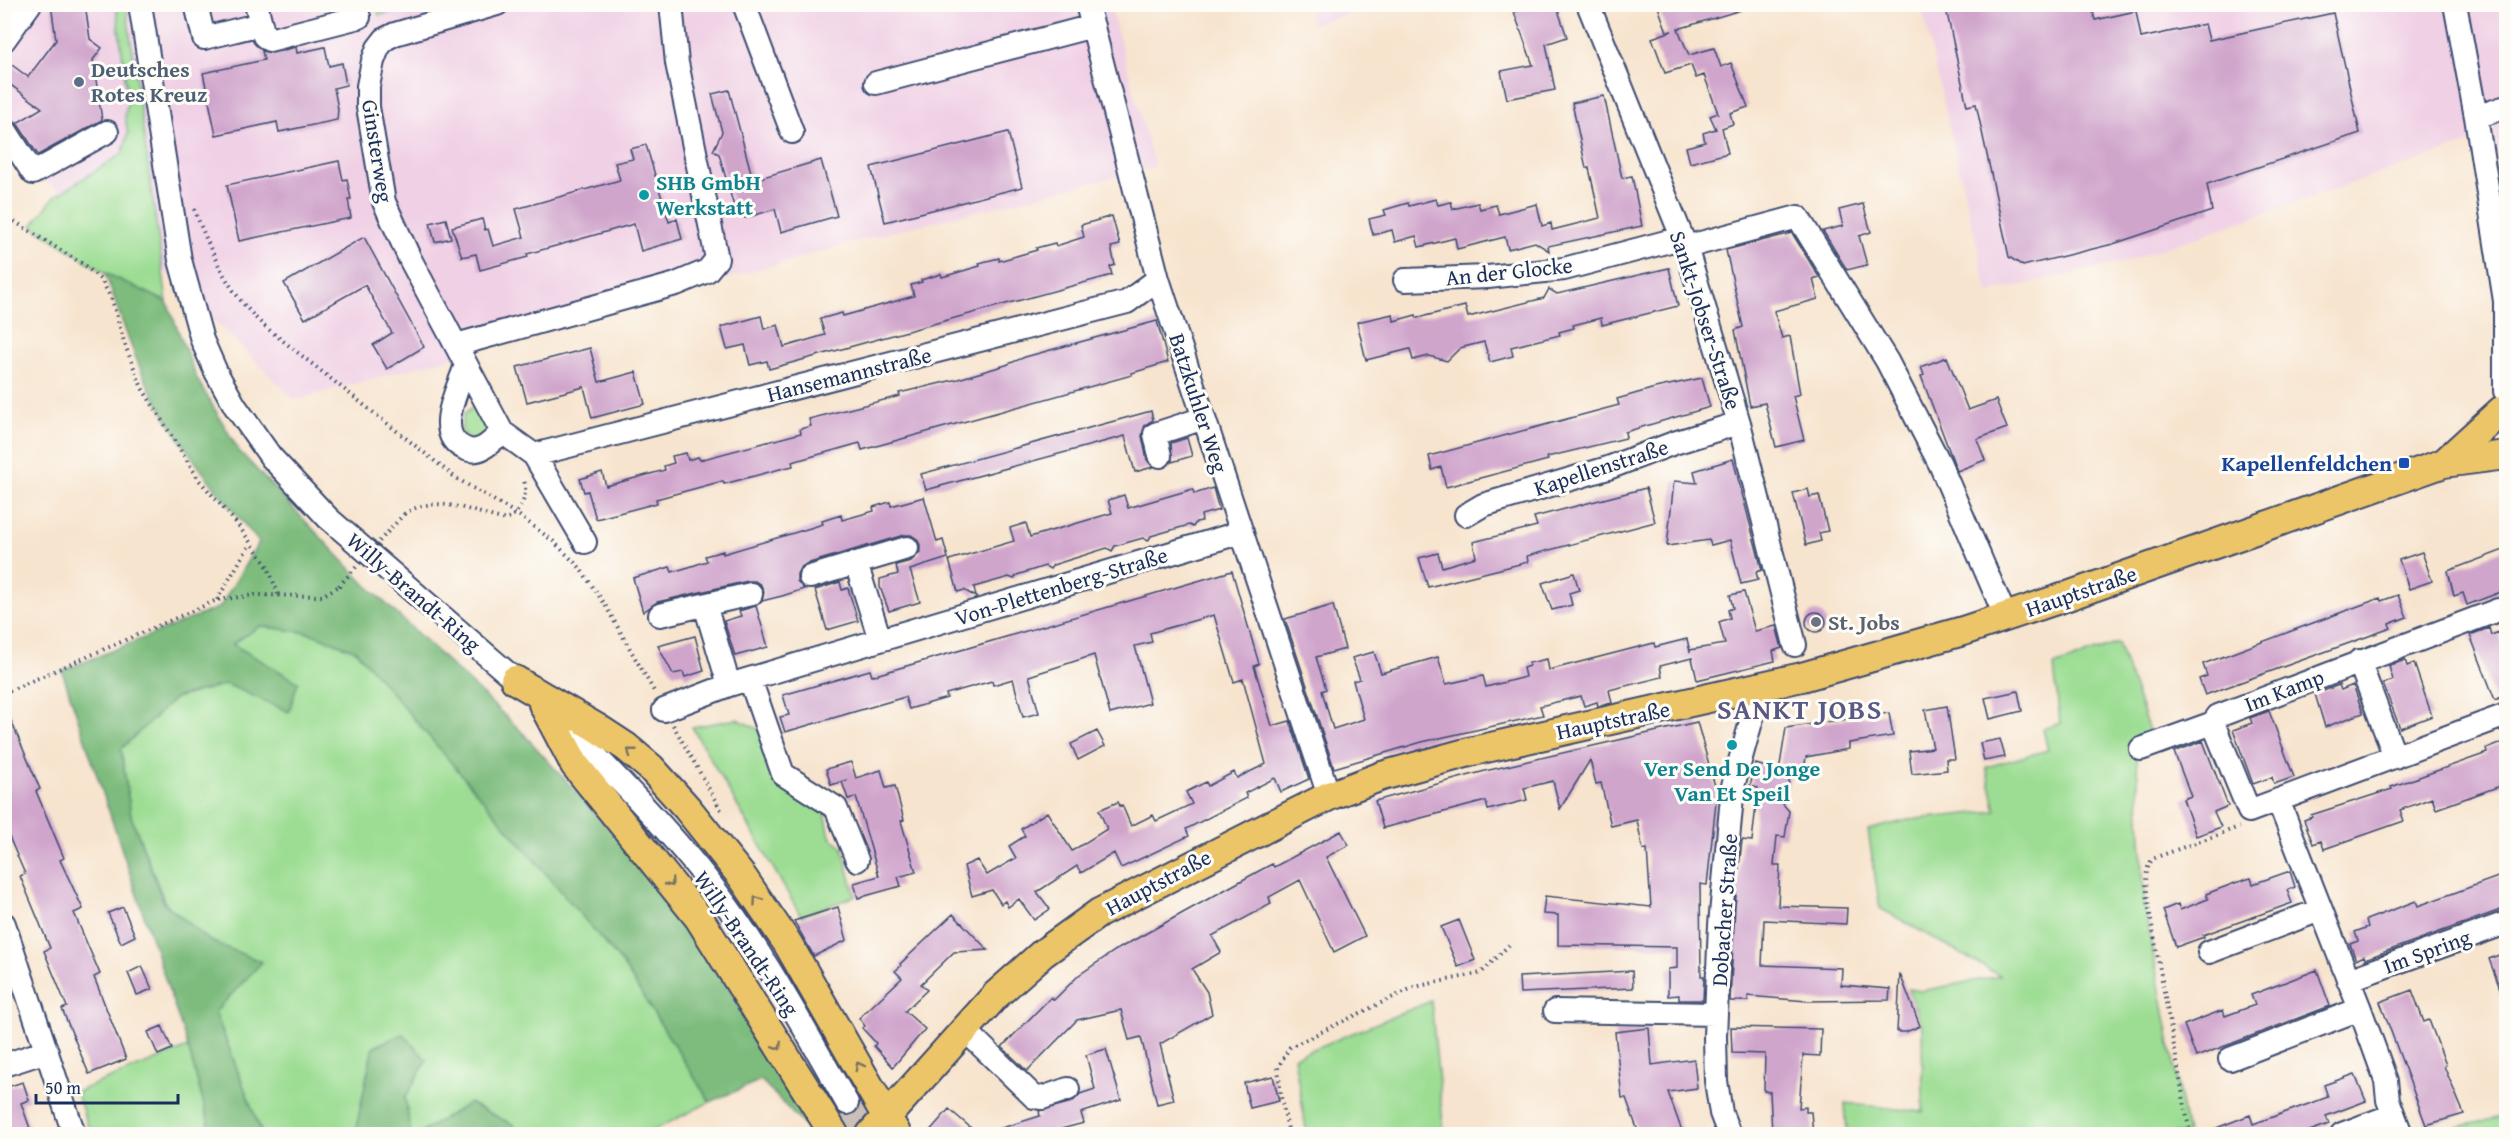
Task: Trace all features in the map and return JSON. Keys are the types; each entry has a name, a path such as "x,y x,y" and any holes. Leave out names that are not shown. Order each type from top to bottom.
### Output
{"main road":[{"name":"Hauptstraße","path":"2444,463 2505,406"},
{"name":"Hauptstraße","path":"885,1129 964,1029 996,995 1042,954 1099,913 1329,796 1382,776 1473,751 1802,677 2006,618 2444,463 2506,455"},
{"path":"515,680 626,747 651,768 687,808 743,878 788,944 851,1050 885,1129"},
{"path":"543,704 575,765 699,918 834,1134"}],"street":[{"path":"4,40 30,4"},
{"name":"Willy-Brandt-Ring","path":"140,4 180,260 202,340 235,406 272,457 328,518 543,704 628,787 711,884 775,978 847,1103"},
{"path":"196,4 204,38 258,14 264,36 269,40 357,10 366,39 378,48 385,39 395,34 497,4"},
{"path":"585,542 528,451 502,432 487,447 470,451 452,439 447,425 461,355 676,284 707,272 717,259 677,63 671,4"},
{"path":"744,4 792,132"},
{"name":"Sankt-Jobser-Straße","path":"1588,4 1684,242 1739,423 1795,645"},
{"path":"2455,4 2506,303 2505,406"},
{"path":"876,83 1090,15"},
{"name":"Batzkuhler Weg","path":"1090,15 1158,279 1329,796"},
{"name":"Ginsterweg","path":"378,48 371,71 368,107 384,202 410,259 502,432"},
{"path":"2476,117 2506,106"},
{"path":"4,128 33,173 107,132"},
{"name":"An der Glocke","path":"1405,280 1488,277 1564,269 1798,217 1892,371 1940,464 2006,618"},
{"name":"Hansemannstraße","path":"528,451 1127,302 1158,279"},
{"path":"1160,456 1155,434 1204,418"},
{"name":"Kapellenstraße","path":"1466,515 1483,505 1608,468 1674,443 1739,423"},
{"name":"Von-Plettenberg-Straße","path":"664,710 739,682 1242,532"},
{"path":"810,577 907,548"},
{"path":"856,563 880,640"},
{"path":"660,615 751,594"},
{"path":"705,605 783,774 836,808 857,860"},
{"name":"Im Kamp","path":"2141,749 2213,723 2218,716 2359,661 2498,610 2506,611"},
{"path":"2359,661 2395,757"},
{"name":"Dobacher Straße","path":"1729,1134 1720,1113 1716,1081 1720,925 1734,786 1761,686"},
{"path":"2213,723 2248,812 2506,716"},
{"path":"2278,800 2386,1081 2388,1100 2397,1125 2342,1134"},
{"path":"2209,952 2320,909"},
{"name":"Im Spring","path":"2348,980 2506,922"},
{"path":"4,924 74,1134"},
{"path":"2230,1059 2360,1010"},
{"path":"1555,1011 1716,1014"},
{"path":"964,1029 1034,1097 1042,1098 1068,1089"},
{"path":"4,1065 47,1051"}],"path":[{"path":"194,207 229,286 238,300 257,319 456,478 517,514 554,541 579,567 604,603 664,710"},
{"path":"4,215 86,266 102,281 112,300 125,345 142,388 199,480 238,525 268,567 278,594"},
{"path":"4,693 217,600 278,594 298,597 322,596 339,586 404,514 415,507 434,503 507,520 517,514 524,501 528,451"},
{"path":"217,600 250,544"},
{"path":"2190,1134 2149,909 2146,873 2150,861 2154,858 2241,826 2248,812"},
{"path":"1289,1134 1281,1097 1278,1067 1290,1047 1414,987 1481,973 1509,945"}],"shaded area":[{"path":"1307,4 1384,4 1384,5 1312,24"},
{"path":"4,5 1110,5 1155,167 868,238 479,350 295,400 134,241 5,154"},
{"path":"1921,5 2506,5 2506,191 2495,134 2127,261 1988,293"}],"green space":[{"path":"377,4 420,4 420,5 379,15"},
{"path":"116,5 126,5 167,302 105,273 32,226 54,197 122,154 128,134 125,115 128,101"},
{"path":"105,273 167,302 197,379 239,451 363,582 521,731 678,905 808,1117 803,1124 761,1080 710,1102 622,963 356,651 310,633 260,626 232,644 298,682 289,712 226,684 175,698 121,749 131,816 164,903 210,941 262,962 215,1012 262,1134 212,1134 188,1047 62,671 220,607 259,542 199,467 159,406 136,358"},
{"path":"474,407 477,408 488,429 485,434 475,440 469,439 461,430 464,414"},
{"path":"260,626 310,633 356,650 622,963 710,1102 646,1134 517,1134 514,1125 469,1103 419,1134 411,1134 405,1098 427,1060 373,1047 355,1134 262,1134 215,1012 261,962 210,941 165,903 131,816 121,749 175,698 226,684 298,682 232,644"},
{"path":"2118,643 2152,739 2136,746 2145,911 2187,1134 1847,1134 1845,1103 1923,1112 1922,1026 1908,989 1921,991 2000,976 1880,908 1868,830 1908,820 1996,811 1986,767 2048,750 2043,729 2060,723 2054,666"},
{"path":"737,719 760,730 775,783 825,812 830,837 842,846 855,896 801,916 692,727"},
{"path":"1431,1001 1444,1134 1307,1134 1294,1057"},
{"path":"403,1034 427,1060 405,1098 411,1134 355,1134 373,1047"},
{"path":"188,1047 212,1134 91,1134 76,1092"},
{"path":"469,1103 514,1125 517,1134 419,1134"},
{"path":"2506,1116 2506,1134 2427,1134"}],"building":[{"name":"Deutsches Rotes Kreuz","path":"51,4 85,4 90,39 102,48 93,60 102,120 38,155 17,123 42,108 4,80 4,59 28,77 56,40"},
{"path":"1545,4 1556,4 1567,37 1546,44 1555,90 1507,99 1501,71 1533,65 1514,12"},
{"path":"1657,4 1741,4 1741,10 1678,29 1689,55 1714,48 1721,67 1731,63 1748,107 1730,113 1733,124 1722,128 1728,153 1690,163 1686,147 1705,142 1703,133 1716,129 1710,116 1718,113 1704,75 1696,78 1691,65 1665,73 1652,38 1672,31 1667,32"},
{"path":"1945,4 2091,4 2095,20 2136,11 2141,38 2205,24 2209,40 2333,13 2360,133 2207,184 2212,211 2113,244 2023,266 2009,257 1976,104 1967,106"},
{"path":"296,47 297,53 325,47 329,66 342,63 346,85 334,88 338,109 337,120 279,132 277,122 216,135 203,73 264,60 262,51 272,53"},
{"path":"729,90 753,180 821,160 837,216 781,232 775,209 745,218 743,213 739,214 737,209 735,210 719,154 713,151 722,132 712,94"},
{"path":"1604,96 1622,178 1632,176 1642,226 1548,246 1549,251 1535,242 1508,249 1505,237 1457,249 1455,238 1419,247 1416,236 1395,242 1392,230 1373,235 1369,219 1386,215 1384,210 1408,203 1409,206 1436,199 1438,205 1451,202 1453,209 1478,203 1480,209 1496,205 1499,214 1537,204 1542,226 1551,223 1552,230 1600,218 1572,103"},
{"path":"1008,132 1022,187 885,222 871,167"},
{"path":"646,145 669,222 677,219 682,239 641,251 634,224 527,254 528,257 480,270 476,254 462,257 452,227 482,219 493,246 524,237 516,209 620,180 615,163 633,159 630,149"},
{"path":"339,161 343,180 347,179 351,199 348,199 351,218 239,241 227,185"},
{"path":"1863,204 1871,232 1859,236 1867,265 1847,270 1823,231 1843,226 1839,210"},
{"path":"1112,216 1120,245 1111,247 1115,265 1110,267 1112,275 769,369 767,361 750,365 745,345 727,349 721,327 761,316 764,329 778,325 784,347 825,335 820,319 842,313 843,316 914,296 911,285 922,282 921,280 941,274 942,277 980,266 979,263 999,258 999,261 1037,250 1036,248 1055,243 1056,246 1084,237 1081,225"},
{"path":"446,219 451,238 435,242 430,223"},
{"path":"1792,233 1819,277 1813,279 1818,299 1774,311 1782,338 1790,336 1800,394 1793,396 1804,440 1776,447 1765,403 1750,406 1735,330 1743,327 1726,250"},
{"path":"364,237 424,347 387,369 373,345 392,333 365,285 305,319 284,283"},
{"path":"1669,268 1678,306 1602,325 1601,318 1573,325 1574,328 1559,332 1560,335 1511,347 1513,356 1490,362 1484,342 1460,348 1447,361 1429,356 1413,360 1410,349 1366,360 1357,322 1393,314 1394,321 1416,315 1417,318 1465,306 1468,317 1544,298 1549,289 1557,294"},
{"path":"1157,321 1168,362 1132,373 1132,375 862,450 860,443 792,462 793,466 724,484 723,481 656,499 657,503 596,519 588,491 584,492 580,479 602,472 606,486 665,470 664,466 674,463 672,456 686,453 688,460 698,457 700,460 801,433 800,429 811,426 809,419 900,396 899,393 958,379 1025,357"},
{"path":"590,348 599,382 636,372 645,404 592,418 584,387 527,402 517,367"},
{"path":"1947,357 1968,410 1996,400 2007,428 1977,439 1985,460 1957,471 1921,376 1924,375 1921,367"},
{"path":"1702,378 1710,407 1625,432 1626,438 1547,457 1548,460 1446,487 1441,467 1432,470 1429,456 1619,405 1617,399 1655,388"},
{"path":"1151,411 1153,420 1145,425 1142,436 1147,460 1153,467 1135,472 1125,436 926,490 921,474"},
{"path":"1187,438 1192,456 1172,462 1171,443"},
{"path":"1733,459 1762,570 1756,572 1758,580 1741,584 1730,540 1711,545 1709,540 1667,546 1674,481 1697,483 1694,471"},
{"path":"1213,488 1219,510 1201,515 1202,521 1196,522 1193,527 1189,525 1151,536 1148,541 1143,538 1115,546 1112,551 1107,548 1053,565 1050,569 1045,566 1017,575 1014,579 1009,577 974,587 976,597 964,590 958,592 949,560 1014,541 1010,528 1026,523 1030,537 1112,513 1108,500 1124,495 1128,508 1193,489 1194,494"},
{"path":"1646,488 1655,522 1527,556 1528,562 1428,587 1419,558 1438,553 1442,567 1476,557 1473,542 1537,526 1534,517"},
{"path":"1808,489 1810,497 1819,495 1828,531 1819,533 1821,541 1806,545 1793,493"},
{"path":"924,497 937,542 943,540 948,558 910,570 920,602 889,611 880,587 880,579 898,574 896,565 911,561 920,552 917,539 911,535 904,535 806,564 797,574 797,581 804,589 782,596 762,601 764,592 761,585 755,581 748,581 657,602 643,612 633,578 670,567 672,572 689,567 707,561 705,556 723,551 723,554 807,529 841,515 842,520 874,511 873,507 890,502 891,506"},
{"path":"2506,549 2506,590 2467,605 2463,593 2454,596 2448,571"},
{"path":"2422,552 2432,581 2409,589 2399,560"},
{"path":"1232,571 1259,664 1254,666 1272,726 1290,721 1309,779 1281,792 1275,778 1245,793 1247,798 1186,829 1189,836 1121,868 1114,853 1081,873 1077,866 1037,892 1050,909 1034,920 1019,899 1008,907 1005,901 1001,904 992,890 972,896 964,866 977,860 987,875 1016,858 1009,846 1025,836 1021,829 1047,812 1072,851 1107,829 1099,810 1118,802 1120,806 1122,805 1131,826 1153,815 1156,821 1192,804 1186,792 1206,782 1208,786 1234,772 1237,778 1266,764 1243,679 1234,682 1214,615 1150,633 1152,642 1135,646 1150,703 1110,714 1094,655 1029,676 1039,713 1023,717 1013,679 993,685 992,681 946,694 947,698 909,709 905,697 785,732 780,717 789,715 783,695 870,670 872,676"},
{"path":"1574,573 1579,590 1569,593 1572,605 1552,610 1542,583"},
{"path":"840,582 842,590 848,588 858,621 827,630 815,590"},
{"path":"1744,592 1755,631 1776,626 1782,648 1773,651 1775,661 1697,680 1692,658 1660,666 1662,677 1609,690 1612,703 1598,706 1597,702 1584,706 1581,696 1540,706 1543,715 1422,742 1334,768 1285,619 1333,605 1345,649 1316,657 1326,689 1322,691 1333,729 1364,719 1353,681 1360,679 1352,658 1374,652 1381,673 1438,657 1446,684 1483,676 1486,687 1525,677 1523,668 1529,666 1529,663 1547,659 1549,670 1654,643 1655,647 1687,639 1690,652 1690,650 1725,644 1719,622 1730,618 1728,610 1733,608 1730,595"},
{"path":"2398,595 2407,617 2389,624 2391,628 2205,695 2199,679 2207,676 2203,664 2380,598 2381,601"},
{"path":"756,606 768,647 735,656 724,621 741,616 739,611"},
{"name":"St. Jobs","path":"1816,612 1823,615 1826,622 1823,629 1816,632 1809,629 1806,622 1809,615"},
{"path":"2489,628 2491,635 2499,632 2506,653 2506,695 2495,700 2470,635"},
{"path":"695,636 704,671 685,677 683,672 673,674 658,646"},
{"path":"2405,660 2407,666 2414,663 2432,716 2400,728 2383,684 2393,680 2389,666"},
{"path":"2339,685 2341,690 2353,685 2363,713 2325,727 2315,694"},
{"path":"2018,691 2022,711 1990,719 1985,698"},
{"path":"4,704 40,789 36,791 64,858 60,860 83,909 74,913 100,974 94,977 126,1059 89,1074 62,1009 67,1007 44,951 50,948 20,876 25,874 4,825"},
{"path":"1947,706 1955,759 1946,759 1947,770 1912,774 1909,751 1933,748 1925,710"},
{"path":"2269,711 2294,777 2274,784 2272,777 2253,784 2233,730 2252,723 2250,718"},
{"path":"1889,713 1893,736 1849,743 1849,749 1806,757 1803,777 1791,774 1783,804 1789,811 1785,837 1777,836 1774,865 1780,865 1778,906 1847,908 1846,924 1764,920 1762,965 1842,968 1841,985 1890,989 1889,1000 1807,1001 1748,996 1748,1001 1730,1001 1735,906 1742,840 1752,841 1758,788 1750,786 1756,764 1779,771 1786,728"},
{"path":"1697,722 1717,793 1707,885 1700,884 1703,1000 1679,1000 1679,995 1668,996 1668,969 1677,968 1677,947 1558,945 1558,915 1543,914 1545,896 1651,907 1647,849 1643,850 1637,820 1611,826 1601,783 1596,784 1590,760 1560,809 1553,781 1524,788 1527,800 1488,810 1486,801 1383,828 1375,801 1485,771"},
{"path":"1097,731 1105,746 1078,760 1071,744"},
{"path":"2000,739 2005,757 1984,761 1980,743"},
{"path":"2203,741 2228,806 2214,812 2221,827 2196,836 2183,799 2191,796 2174,752"},
{"path":"2506,741 2506,784 2436,809 2432,798 2400,810 2404,821 2324,849 2321,841 2313,844 2304,820 2312,817 2311,815 2392,789 2391,787 2487,753 2486,749"},
{"path":"851,762 856,778 881,770 886,788 895,786 904,820 901,821 916,872 898,877 901,886 858,898 854,883 879,876 856,797 848,799 842,782 848,780 831,785 826,769"},
{"path":"1341,831 1349,845 1326,857 1365,936 1334,952 1300,880 1269,897 1271,904 1212,936 1221,952 1192,969 1207,992 1212,1014 1160,1044 1174,1100 1157,1104 1141,1037 1129,1040 1121,1010 1077,1020 1027,1071 1002,1047 1051,997 1054,1000 1079,975 1116,950 1272,864 1274,867"},
{"path":"2290,871 2295,887 2287,890 2292,903 2176,947 2163,910 2178,904 2180,910 2208,899 2206,894 2235,883 2251,878 2253,884"},
{"path":"2506,874 2506,908 2365,959 2364,956 2356,960 2350,944 2358,941 2355,932 2368,927 2366,920 2416,901 2418,906"},
{"path":"123,907 135,936 121,943 108,913"},
{"path":"838,907 847,940 814,956 794,921"},
{"path":"953,914 988,950 954,952 921,984 927,990 905,1011 925,1029 893,1067 874,1046 876,1043 862,1028 865,1026 859,1018 902,978 895,971 901,966 900,964"},
{"path":"1459,920 1475,960 1458,967 1441,927"},
{"path":"2506,952 2506,1002 2505,1002 2489,959"},
{"path":"142,966 152,989 137,995 128,973"},
{"path":"2317,970 2330,1006 2196,1057 2184,1025 2223,1010 2225,1016 2255,1005 2251,995"},
{"path":"1632,971 1633,988 1520,993 1519,977"},
{"path":"1900,974 1920,1026 1906,1032 1897,1032"},
{"path":"2412,990 2424,1022 2429,1020 2446,1065 2444,1066 2464,1114 2426,1125 2380,1002"},
{"path":"162,1026 172,1049 158,1055 148,1032"},
{"path":"1731,1027 1821,1029 1820,1056 1803,1055 1799,1108 1806,1107 1806,1112 1811,1112 1813,1134 1772,1134 1770,1092 1764,1091 1765,1054 1732,1053"},
{"path":"1649,1028 1652,1065 1694,1059 1697,1088 1668,1092 1683,1134 1639,1134 1626,1098 1622,1098 1615,1032"},
{"path":"1106,1049 1121,1100 1081,1113 1084,1123 1042,1134 993,1134 992,1131 1040,1116 1039,1111 1072,1102 1080,1094 1095,1089 1086,1055"},
{"path":"2355,1074 2366,1101 2326,1116 2329,1124 2301,1134 2201,1134 2250,1115 2253,1124 2328,1097 2324,1085"},
{"path":"1273,1076 1279,1101 1250,1108 1244,1083"},
{"path":"23,1082 29,1100 21,1103 32,1134 4,1134 4,1088"},
{"path":"949,1109 978,1134 927,1134"}],"tunnel":[{"path":"847,1103 866,1134"}],"place":[{"name":"Deutsches Rotes Kreuz","path":"79,82"},
{"name":"SHB GmbH Werkstatt","path":"644,195"},
{"name":"Kapellenfeldchen","path":"2404,463"},
{"name":"St. Jobs","path":"1816,622"},
{"name":"Ver Send De Jonge Van Et Speil","path":"1732,745"}],"district":[{"name":"SANKT JOBS","path":"1800,709"}]}
